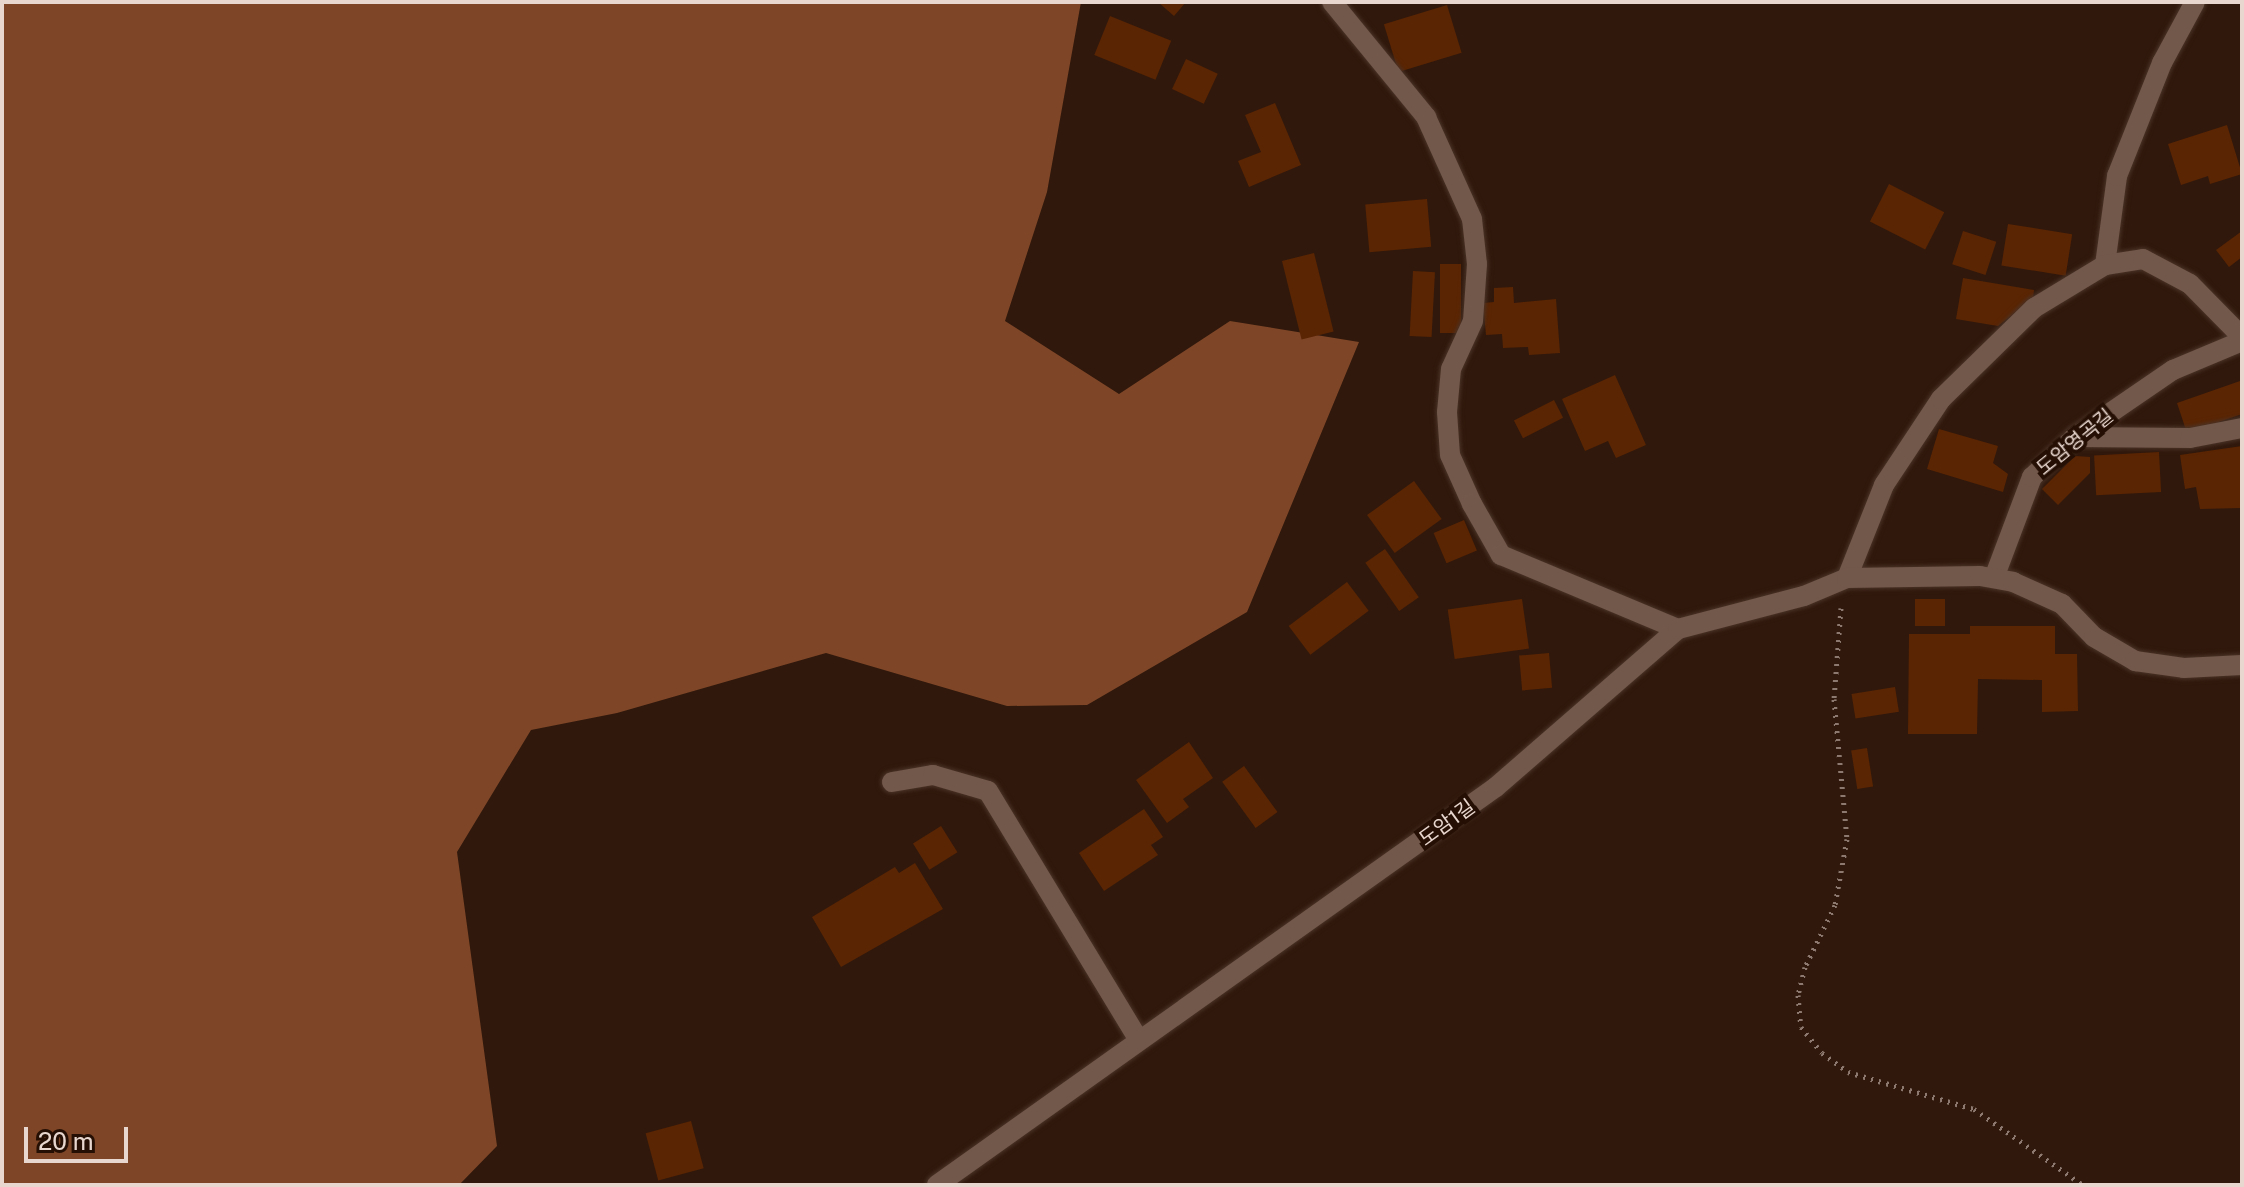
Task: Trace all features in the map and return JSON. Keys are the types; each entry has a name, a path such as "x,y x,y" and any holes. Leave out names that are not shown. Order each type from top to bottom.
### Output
{"street":[{"path":"1332,2 1426,117 1472,219 1477,264 1473,321 1451,369 1447,412 1450,455 1472,504 1501,555 1678,629"},
{"path":"2105,265 2117,176 2162,63 2195,2"},
{"path":"1847,578 1884,485 1941,399 2034,308 2105,265 2143,259 2190,284 2242,339"},
{"name":"도암영곡길","path":"1994,578 2032,477 2075,437 2173,370 2242,339"},
{"path":"2075,437 2190,438 2242,428"},
{"name":"도암1길","path":"937,1185 1496,787 1678,629 1804,596 1847,578 1994,578"},
{"path":"1994,578 2062,604 2094,637 2135,661 2184,668 2242,665"},
{"path":"892,782 933,775 988,791 1139,1040"}],"path":[{"path":"1847,578 1839,618 1834,699 1847,839 1835,905 1805,967 1798,995 1801,1027 1822,1053 1848,1072 1974,1109 2083,1185"}],"shaded area":[{"path":"2,2 1081,2 1047,192 1005,321 1119,394 1230,321 1359,342 1247,612 1087,705 1007,706 826,653 617,713 531,730 457,852 497,1146 459,1185 2,1185"}],"building":[{"path":"1158,2 1186,2 1174,16"},
{"path":"1447,5 1462,53 1399,72 1384,24"},
{"path":"1110,16 1171,41 1155,80 1094,55"},
{"path":"1186,59 1218,74 1204,104 1172,89"},
{"path":"1275,103 1301,165 1249,187 1238,161 1261,152 1245,115"},
{"path":"2227,125 2242,174 2210,184 2208,176 2181,185 2168,144"},
{"path":"1889,184 1944,212 1925,250 1870,221"},
{"path":"1427,199 1431,247 1369,252 1365,204"},
{"path":"2008,224 2072,234 2066,276 2001,265"},
{"path":"1963,231 1996,242 1985,275 1952,264"},
{"path":"2242,231 2242,257 2229,267 2216,250"},
{"path":"1314,253 1334,332 1302,340 1282,261"},
{"path":"1440,264 1461,264 1461,333 1440,333"},
{"path":"1413,271 1435,272 1432,337 1410,336"},
{"path":"1963,278 2034,290 2033,298 1998,326 1956,319"},
{"path":"1513,287 1514,303 1556,299 1560,353 1529,355 1528,347 1503,348 1502,334 1486,335 1483,303 1494,302 1494,288"},
{"path":"1615,375 1646,445 1616,458 1608,441 1585,451 1562,399"},
{"path":"2240,381 2242,414 2187,433 2177,403"},
{"path":"1554,400 1563,418 1523,438 1514,420"},
{"path":"1939,429 1998,446 1993,463 2008,474 2003,492 1927,469"},
{"path":"2242,446 2242,508 2200,509 2196,487 2185,489 2180,455"},
{"path":"2159,452 2161,492 2096,495 2094,455"},
{"path":"2075,456 2090,457 2090,473 2058,505 2042,489"},
{"path":"1414,481 1442,519 1395,553 1367,515"},
{"path":"1464,520 1477,550 1447,563 1434,533"},
{"path":"1385,549 1419,597 1399,611 1365,563"},
{"path":"1347,582 1369,611 1310,655 1289,626"},
{"path":"1522,599 1529,649 1455,659 1448,609"},
{"path":"1915,599 1945,599 1945,626 1915,626"},
{"path":"1970,626 2055,626 2055,654 2077,654 2078,711 2042,712 2042,680 1978,679 1977,734 1908,734 1909,634 1970,634"},
{"path":"1549,653 1552,688 1522,690 1519,656"},
{"path":"1895,687 1899,712 1855,719 1852,694"},
{"path":"1189,742 1213,778 1183,799 1189,807 1167,823 1136,780"},
{"path":"1867,748 1873,787 1857,789 1851,751"},
{"path":"1244,766 1278,812 1256,828 1222,782"},
{"path":"1144,809 1163,837 1151,845 1158,855 1104,891 1079,853"},
{"path":"941,826 957,852 929,870 913,843"},
{"path":"915,863 943,909 841,967 812,917 895,867 899,873"},
{"path":"691,1121 704,1168 658,1180 646,1133"}]}
